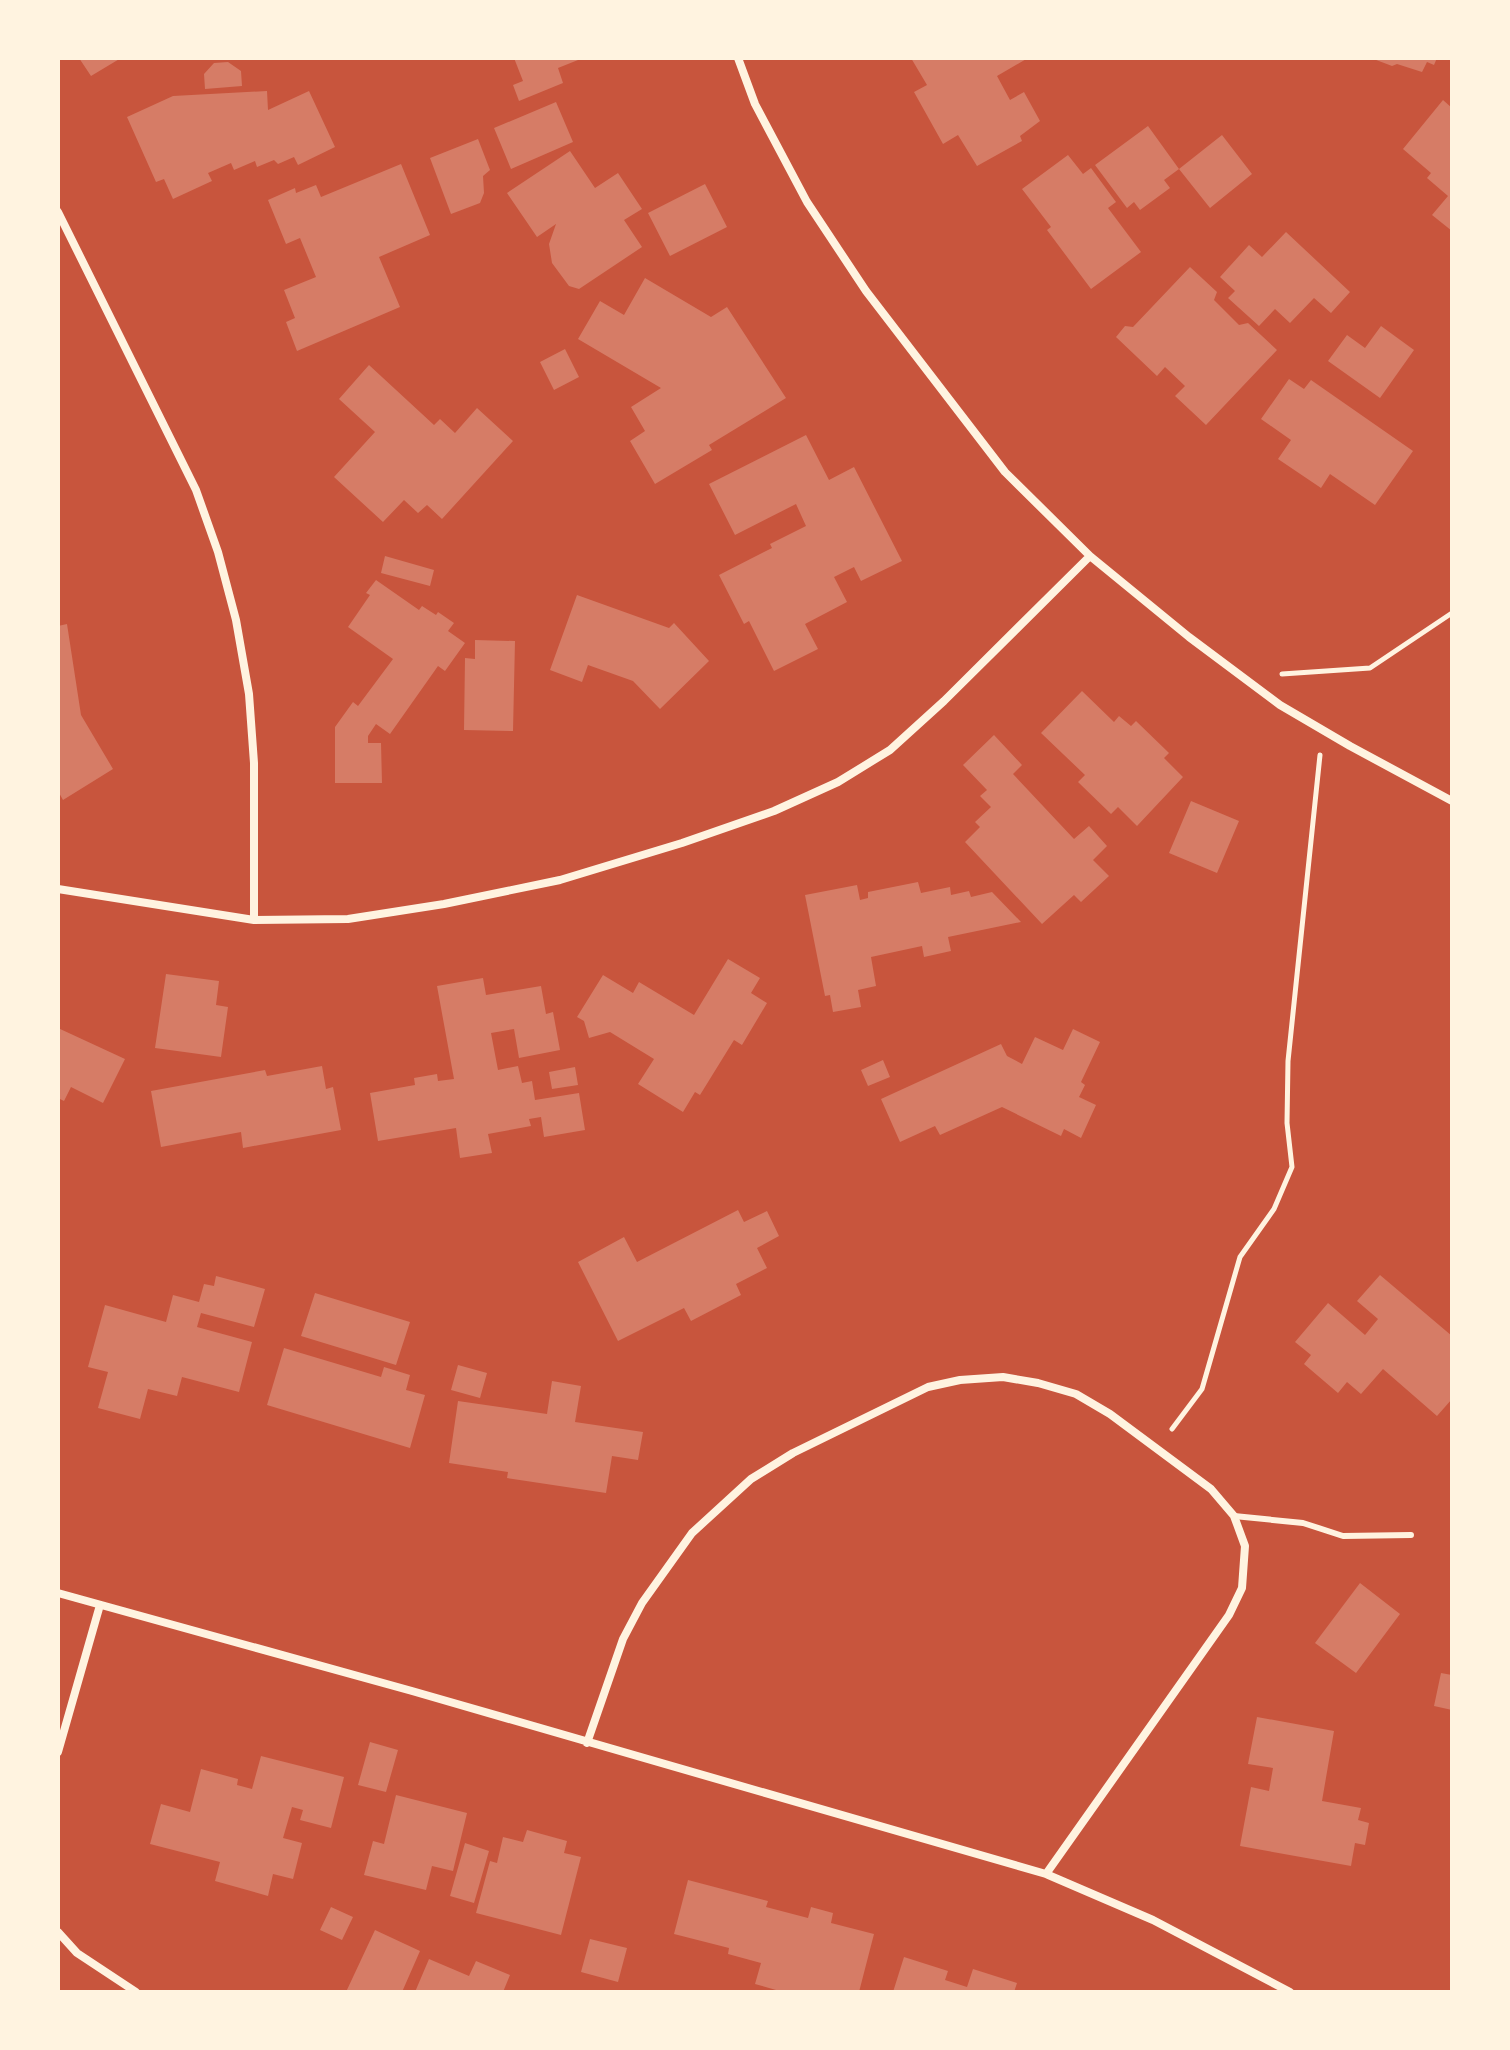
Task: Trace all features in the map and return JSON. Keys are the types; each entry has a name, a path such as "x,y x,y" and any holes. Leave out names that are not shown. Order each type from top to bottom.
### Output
{"street":[{"path":"738,58 755,104 807,202 866,291 1005,472 1090,556 1189,637 1280,705 1452,801"},
{"path":"58,212 196,490 218,552 236,620 249,694 254,763 254,920"},
{"path":"58,889 254,920 348,919 444,904 545,883 682,843 774,811 838,782 890,750 944,701 1090,556"},
{"path":"587,1743 623,1639 650,1591 692,1533 751,1479 793,1453 928,1387 960,1380 1003,1377 1038,1383 1076,1394 1110,1414 1211,1489 1234,1516 1245,1546 1242,1588 1229,1615 1046,1874"},
{"path":"58,1593 412,1691 1046,1874 1153,1920 1290,1992"},
{"path":"58,1752 100,1605"},
{"path":"58,1932 77,1953 136,1992"}],"lane":[{"path":"1234,1516 1303,1523 1343,1536 1411,1535"}],"path":[{"path":"1243,677 1370,668 1452,613"},
{"path":"1157,1448 1202,1389 1240,1257 1274,1209 1292,1167 1287,1123 1288,1061 1322,730"}],"building":[{"path":"79,58 121,58 91,76"},
{"path":"514,58 583,58 558,68 563,83 519,101 513,85 523,81"},
{"path":"911,58 1028,58 997,76 1010,100 1024,92 1040,121 1020,136 1022,141 977,166 958,135 943,144 914,92 927,85"},
{"path":"1371,58 1437,58 1434,65 1427,62 1422,72"},
{"path":"228,62 241,71 242,86 205,89 204,74 214,63"},
{"path":"267,91 268,110 309,91 335,147 298,165 294,157 278,164 274,160 257,167 255,161 234,170 231,163 208,173 212,181 173,199 164,179 156,182 127,117 173,96"},
{"path":"1443,100 1452,108 1452,231 1432,215 1448,196 1427,178 1431,173 1403,149"},
{"path":"556,102 573,142 511,169 494,128"},
{"path":"1148,126 1179,169 1164,180 1170,188 1140,210 1134,202 1127,208 1095,165"},
{"path":"1222,135 1252,174 1210,208 1179,169"},
{"path":"478,139 490,170 483,176 484,193 480,203 451,214 430,158"},
{"path":"570,151 595,188 618,173 642,209 624,220 642,247 579,289 569,286 552,263 549,244 556,224 537,237 507,193"},
{"path":"1068,155 1083,174 1091,168 1116,202 1108,208 1141,252 1091,289 1047,230 1051,227 1022,189"},
{"path":"401,164 430,235 379,257 400,307 297,351 286,322 295,318 284,290 316,277 300,238 286,244 268,200 295,188 296,193 316,185 321,197"},
{"path":"705,184 727,227 670,256 648,213"},
{"path":"1286,232 1350,292 1331,313 1314,298 1290,323 1275,309 1259,326 1228,298 1235,291 1220,277 1249,245 1262,257"},
{"path":"1190,267 1217,292 1214,300 1239,325 1248,323 1277,350 1206,425 1175,396 1185,386 1165,367 1157,376 1116,337 1125,326 1133,327"},
{"path":"645,278 711,317 727,307 786,398 709,445 712,450 655,484 630,441 645,431 631,407 661,388 578,339 600,301 624,315"},
{"path":"1381,326 1414,350 1380,398 1328,361 1347,335 1365,348"},
{"path":"565,349 579,377 554,390 540,362"},
{"path":"369,365 434,425 440,419 455,433 477,408 513,441 442,519 427,505 418,513 404,500 383,522 334,477 375,432 339,399"},
{"path":"1289,379 1304,389 1311,380 1413,451 1375,505 1330,474 1321,488 1278,459 1291,440 1261,419"},
{"path":"806,435 829,480 854,467 902,561 861,581 854,567 834,577 847,602 805,624 818,649 774,671 749,621 744,624 719,575 772,548 770,544 806,526 796,504 735,535 709,484"},
{"path":"385,556 434,570 430,586 381,573"},
{"path":"376,580 419,610 422,606 454,623 448,631 465,643 445,671 438,666 390,734 376,724 368,736 368,743 381,743 382,783 335,783 335,727 353,702 358,706 393,659 348,627 370,595 366,593"},
{"path":"577,595 669,628 674,623 709,661 660,709 633,681 588,665 582,682 550,670"},
{"path":"67,624 81,715 113,769 63,800 58,791 58,626"},
{"path":"475,640 515,641 513,731 464,730 465,658 475,659"},
{"path":"1082,691 1114,722 1119,716 1131,726 1136,721 1169,753 1164,758 1183,777 1137,826 1118,807 1111,814 1078,782 1085,775 1041,733"},
{"path":"994,735 1022,765 1013,774 1074,839 1089,826 1107,846 1093,860 1109,876 1081,902 1074,895 1042,924 965,842 980,827 975,822 991,807 980,796 987,790 963,765"},
{"path":"1191,801 1239,821 1217,873 1169,853"},
{"path":"918,882 921,893 950,887 951,895 969,891 971,897 992,892 1021,922 948,937 951,951 924,957 922,946 871,957 876,986 858,990 861,1007 833,1012 830,995 825,996 805,895 857,885 860,900 868,898 868,892"},
{"path":"728,959 760,978 751,993 767,1003 742,1045 734,1040 700,1095 695,1092 683,1112 638,1084 654,1059 610,1032 589,1038 584,1021 577,1017 603,975 633,993 639,982 694,1015"},
{"path":"166,974 219,981 216,1005 228,1007 221,1057 155,1048"},
{"path":"483,978 486,995 541,986 546,1014 553,1012 560,1050 519,1058 514,1029 491,1033 498,1070 518,1066 522,1083 532,1081 535,1100 579,1093 585,1130 544,1137 541,1117 529,1119 531,1126 488,1134 492,1153 460,1158 456,1128 378,1141 370,1093 415,1085 414,1078 437,1074 438,1081 454,1079 437,986"},
{"path":"58,1028 125,1059 103,1103 71,1087 64,1101 58,1098"},
{"path":"1073,1029 1100,1042 1081,1082 1085,1085 1079,1097 1096,1105 1081,1138 1064,1129 1061,1136 1002,1107 940,1135 935,1126 900,1142 881,1099 1001,1044 1007,1056 1022,1064 1035,1037 1063,1050"},
{"path":"883,1060 890,1077 868,1086 861,1070"},
{"path":"322,1066 326,1089 333,1087 341,1130 243,1148 241,1132 161,1147 151,1091 265,1070 267,1076"},
{"path":"575,1067 578,1085 552,1089 549,1072"},
{"path":"738,1210 744,1222 767,1211 779,1236 757,1248 767,1268 736,1284 741,1295 691,1321 684,1308 618,1341 578,1262 624,1237 637,1262"},
{"path":"1380,1275 1452,1336 1452,1399 1437,1416 1383,1369 1361,1394 1347,1382 1338,1393 1304,1364 1311,1355 1295,1342 1328,1303 1365,1335 1378,1319 1357,1301"},
{"path":"216,1276 265,1289 254,1327 201,1313 197,1327 252,1342 239,1392 182,1377 177,1396 148,1389 140,1419 98,1408 108,1372 88,1367 105,1305 166,1322 173,1295 199,1302 204,1284 214,1286"},
{"path":"315,1293 410,1322 396,1365 301,1336"},
{"path":"284,1348 381,1377 384,1367 410,1375 406,1390 425,1395 410,1448 267,1405"},
{"path":"458,1365 487,1373 480,1398 451,1390"},
{"path":"552,1381 581,1386 575,1422 643,1432 638,1460 612,1456 606,1493 507,1478 508,1472 449,1463 458,1401 547,1414"},
{"path":"1360,1583 1400,1614 1356,1673 1315,1643"},
{"path":"1441,1673 1452,1675 1452,1710 1434,1706"},
{"path":"1257,1717 1334,1731 1322,1801 1361,1808 1358,1820 1369,1823 1365,1845 1355,1843 1351,1866 1240,1846 1251,1787 1269,1791 1273,1768 1248,1764"},
{"path":"370,1742 398,1750 386,1792 358,1785"},
{"path":"261,1756 344,1777 331,1828 300,1820 303,1810 292,1807 283,1838 302,1843 293,1879 273,1874 268,1896 215,1881 220,1862 150,1844 161,1804 190,1812 201,1769 238,1779 237,1785 252,1789"},
{"path":"396,1795 467,1813 453,1871 432,1866 426,1890 364,1875 373,1841 384,1844"},
{"path":"527,1830 567,1841 564,1853 581,1857 561,1935 476,1913 490,1861 497,1863 503,1837 523,1842"},
{"path":"465,1843 489,1851 474,1903 450,1896"},
{"path":"688,1880 768,1901 766,1907 808,1918 811,1907 833,1913 831,1923 874,1934 859,1992 783,1992 755,1984 761,1963 728,1954 729,1948 674,1934"},
{"path":"331,1907 353,1917 342,1940 320,1930"},
{"path":"375,1930 420,1951 402,1992 346,1992"},
{"path":"590,1939 627,1948 618,1982 581,1972"},
{"path":"904,1957 948,1971 945,1980 967,1987 973,1969 1017,1983 1014,1992 893,1992"},
{"path":"429,1959 469,1976 476,1961 510,1975 503,1992 415,1992"}]}
